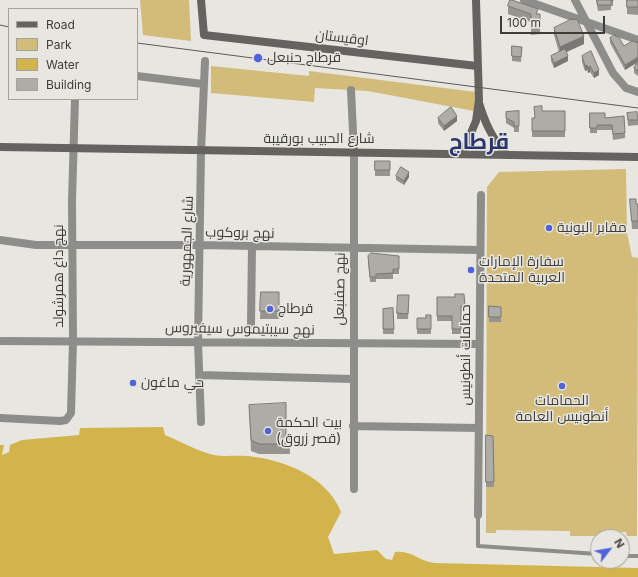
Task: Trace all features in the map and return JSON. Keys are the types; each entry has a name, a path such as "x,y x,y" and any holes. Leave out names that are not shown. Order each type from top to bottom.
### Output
{"main road":[{"name":"اوقيستان","path":"201,0 204,34 477,66"},
{"path":"476,0 479,100 485,123 493,137 506,154"},
{"path":"462,154 476,121 479,100"},
{"name":"شارع الحبيب بورقيبة","path":"0,147 638,157"}],"street":[{"path":"524,0 638,40"},
{"path":"574,0 613,73 626,88 638,92"},
{"name":"شارع الجمهورية","path":"201,422 198,341 203,84 205,61"},
{"path":"138,76 203,84"},
{"name":"نهج صفنبعل","path":"351,90 354,152 354,489"},
{"name":"نهج داغ همرشولد","path":"0,418 66,420 71,413 75,100"},
{"name":"حمامات أنطونيس","path":"478,515 481,195"},
{"name":"نهج بروكوب","path":"0,240 36,245 200,245 480,250"},
{"path":"251,325 252,246"},
{"name":"نهج سيبتيموس سيفيروس","path":"0,340 479,344"},
{"path":"199,375 353,378"},
{"path":"353,426 479,428"}],"lane":[{"path":"478,515 478,546 590,553"}],"green space":[{"path":"140,0 189,0 191,41 143,35"},
{"path":"211,66 309,76 309,71 476,92 474,111 368,91 315,88 314,102 211,93"},
{"name":"الحمامات أنطونيس العامة","path":"626,169 627,233 632,257 638,258 637,536 630,536 630,529 590,529 590,536 570,536 570,531 496,530 496,533 486,533 487,187 499,172"}],"water":[{"path":"163,427 165,435 208,454 218,456 248,456 262,458 276,461 303,472 326,489 334,499 341,512 328,537 334,554 377,550 386,559 392,560 395,552 401,552 435,563 590,567 590,569 638,568 638,577 0,577 0,445 4,445 2,455 9,452 10,445 22,440 79,435 80,428"}],"building":[{"path":"510,0 538,9 536,14 540,14 540,26 531,27 531,14 508,6"},
{"path":"597,0 613,1 611,1 611,5 598,5"},
{"path":"627,0 638,0 638,7 627,7"},
{"path":"572,19 577,19 584,36 560,47 554,28"},
{"path":"615,35 616,37 618,36 624,46 632,41 638,43 638,57 625,65 610,38"},
{"path":"512,46 522,47 521,57 512,56"},
{"path":"565,49 568,56 554,63 551,56"},
{"path":"591,51 599,70 594,73 590,66 588,68 587,65 585,66 582,56"},
{"path":"638,61 638,71 634,68"},
{"path":"542,106 542,111 565,111 565,131 532,131 532,118 535,118 534,107"},
{"path":"451,107 457,116 444,126 438,118"},
{"path":"519,111 519,126 514,126 514,122 506,118 506,112"},
{"path":"637,112 638,120 628,120 627,113"},
{"path":"590,113 605,113 605,118 624,116 625,133 613,134 612,125 597,125 597,128 590,128"},
{"path":"375,161 390,161 390,170 375,170"},
{"path":"401,167 409,172 404,181 396,176"},
{"path":"630,199 636,199 636,204 638,204 638,221 632,221"},
{"path":"371,253 399,256 399,269 393,269 393,273 376,274 376,277 370,277 368,256"},
{"path":"261,292 279,292 279,311 260,311"},
{"path":"455,294 464,294 465,306 461,306 461,329 452,329 452,316 437,316 437,297 455,297"},
{"path":"398,295 409,295 408,314 397,313"},
{"path":"489,306 501,307 501,317 489,317"},
{"path":"393,308 394,329 383,329 383,309"},
{"path":"426,315 431,315 431,329 417,329 417,318 426,318"},
{"name":"بيت الحكمة (قصر زروق)","path":"286,403 286,437 290,437 290,444 259,444 251,440 249,405"},
{"path":"486,435 493,436 494,482 486,482"}],"tram line":[{"path":"0,25 8,27"},
{"path":"138,43 638,108"}],"place":[{"name":"قرطاج حنبعل","path":"258,58"},
{"name":"مقابر البونية","path":"549,228"},
{"name":"سفارة الإمارات العربية المتحدة","path":"471,270"},
{"name":"قرطاج","path":"270,309"},
{"name":"حي ماغون","path":"133,383"},
{"name":"الحمامات أنطونيس العامة","path":"562,386"},
{"name":"بيت الحكمة (قصر زروق)","path":"268,431"}],"district":[{"name":"قرطاج","path":"479,142"}]}
